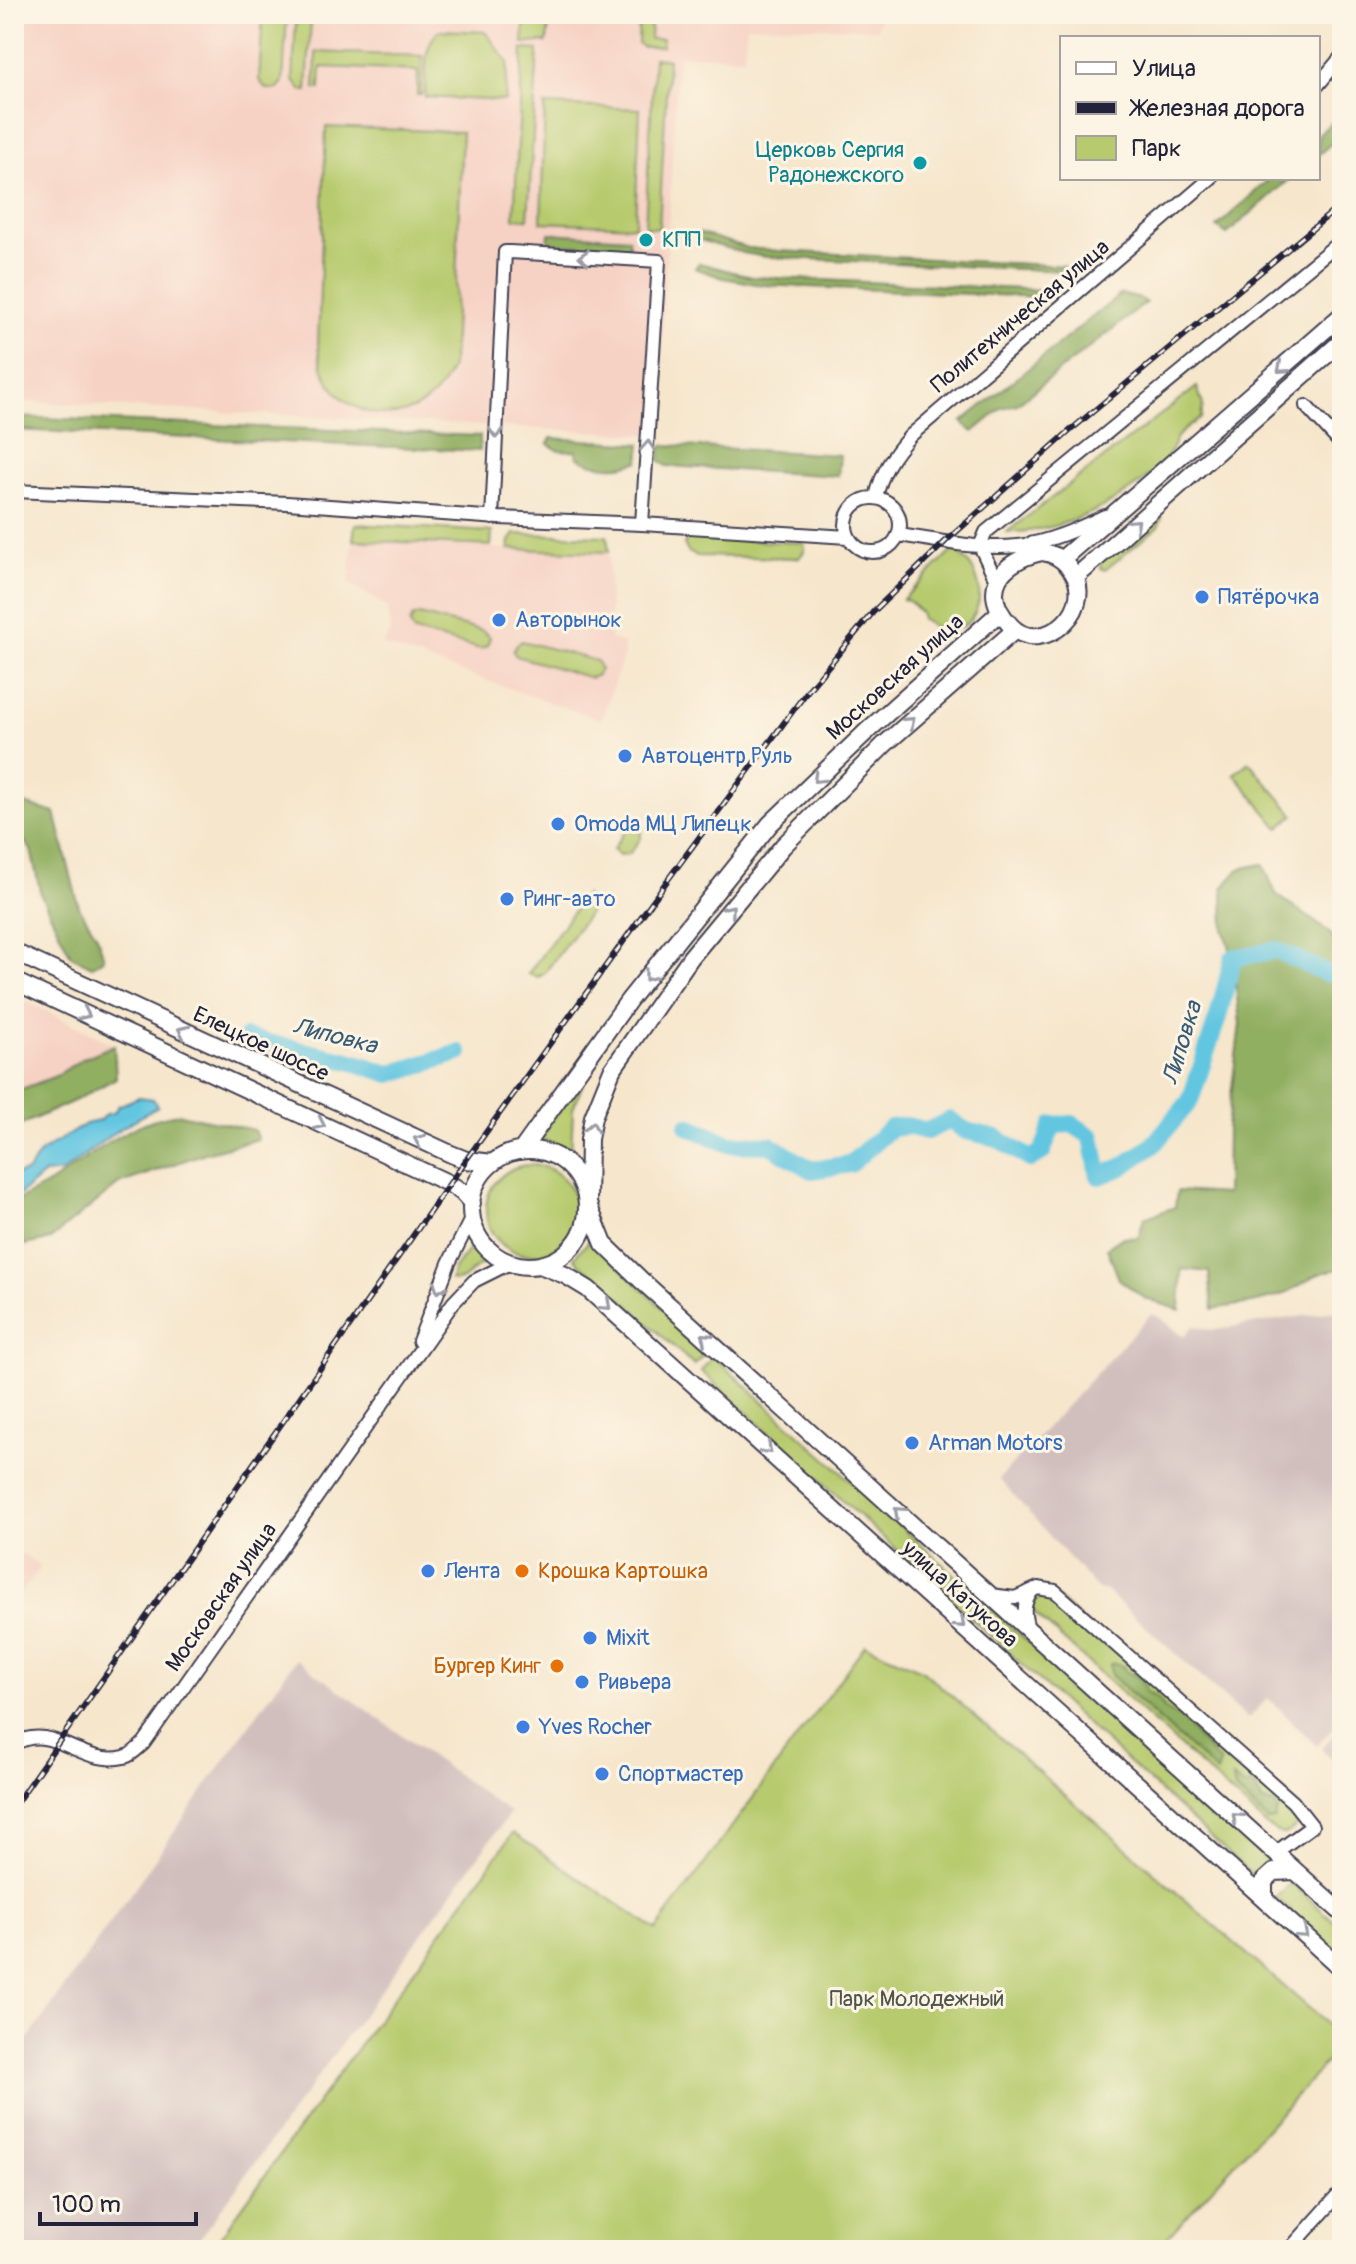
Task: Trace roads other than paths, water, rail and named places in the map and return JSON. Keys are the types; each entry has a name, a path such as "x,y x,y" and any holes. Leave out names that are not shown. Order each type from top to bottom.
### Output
{"main road":[{"path":"1062,559 1342,315"},
{"path":"1077,576 1342,341"},
{"path":"1042,552 1062,559 1077,576 1079,601 1064,624 1050,633 1037,635 1015,630 999,613 995,599 997,582 1007,567 1017,560 1042,552"},
{"name":"Московская улица","path":"521,1151 629,1000 770,824 866,732 999,613"},
{"name":"Московская улица","path":"588,1204 589,1139 601,1092 624,1049 691,957 783,846 840,787 1015,630"},
{"name":"Елецкое шоссе","path":"14,952 451,1154 466,1160 493,1163"},
{"path":"14,981 450,1184 462,1192 481,1241 488,1250 510,1263 540,1265 564,1256 583,1232 588,1204 577,1174 564,1162 537,1150 521,1151 493,1163 478,1181 471,1211"},
{"name":"улица Катукова","path":"588,1204 604,1244 622,1262 1342,1913"},
{"name":"улица Катукова","path":"540,1265 588,1289 1342,1969"},
{"path":"1264,1897 1264,1881 1274,1872 1295,1871"}],"street":[{"path":"1320,83 1342,56"},
{"name":"Политехническая улица","path":"876,498 879,481 893,456 910,436 1209,180"},
{"path":"997,582 980,546 986,532 1342,240"},
{"path":"492,518 505,252 659,261 642,524"},
{"path":"1306,406 1342,445"},
{"path":"14,491 287,503 492,518 848,537"},
{"path":"876,498 894,508 900,526 898,535 887,549 861,550 848,537 846,527 851,509 858,502 876,498"},
{"path":"1019,546 1084,527 1123,508"},
{"path":"898,535 980,546 1019,546 1042,552"},
{"name":"Московская улица","path":"413,1358 471,1211"},
{"name":"Московская улица","path":"14,1744 31,1736 43,1737 103,1759 127,1757 144,1743 460,1295 474,1281 510,1263"},
{"path":"1028,1629 1026,1600 1038,1588"},
{"path":"990,1595 1015,1598 1038,1588 1055,1591 1293,1802 1312,1826 1275,1853"},
{"path":"1289,2250 1342,2191"}],"water":[{"path":"139,1097 153,1099 158,1106 115,1132 62,1172 44,1174 14,1199 14,1176 28,1171 41,1152 86,1124 114,1113 118,1106"}],"waterway":[{"name":"Липовка","path":"688,1126 729,1144 770,1145 812,1170 850,1164 891,1128 907,1126 927,1131 950,1120 966,1131 997,1138 1030,1159 1042,1152 1053,1125 1072,1124 1092,1137 1099,1176 1122,1167 1152,1146 1190,1101 1218,1017 1233,958 1276,950 1326,973"},
{"name":"Липовка","path":"246,1038 353,1062 390,1074 459,1053"}],"railway":[{"path":"14,1806 466,1160 809,689 874,611 946,541 1072,429 1342,204"}],"place":[{"name":"Церковь Сергия Радонежского","path":"920,163"},
{"name":"КПП","path":"646,240"},
{"name":"Пятёрочка","path":"1202,597"},
{"name":"Авторынок","path":"499,620"},
{"name":"Автоцентр Руль","path":"625,756"},
{"name":"Omoda МЦ Липецк","path":"558,824"},
{"name":"Ринг-авто","path":"507,899"},
{"name":"Arman Motors","path":"912,1443"},
{"name":"Лента","path":"428,1571"},
{"name":"Крошка Картошка","path":"522,1571"},
{"name":"Mixit","path":"590,1638"},
{"name":"Бургер Кинг","path":"557,1666"},
{"name":"Ривьера","path":"582,1682"},
{"name":"Yves Rocher","path":"523,1727"},
{"name":"Спортмастер","path":"602,1774"}],"park label":[{"name":"Парк Молодежный","path":"917,1999"}]}
